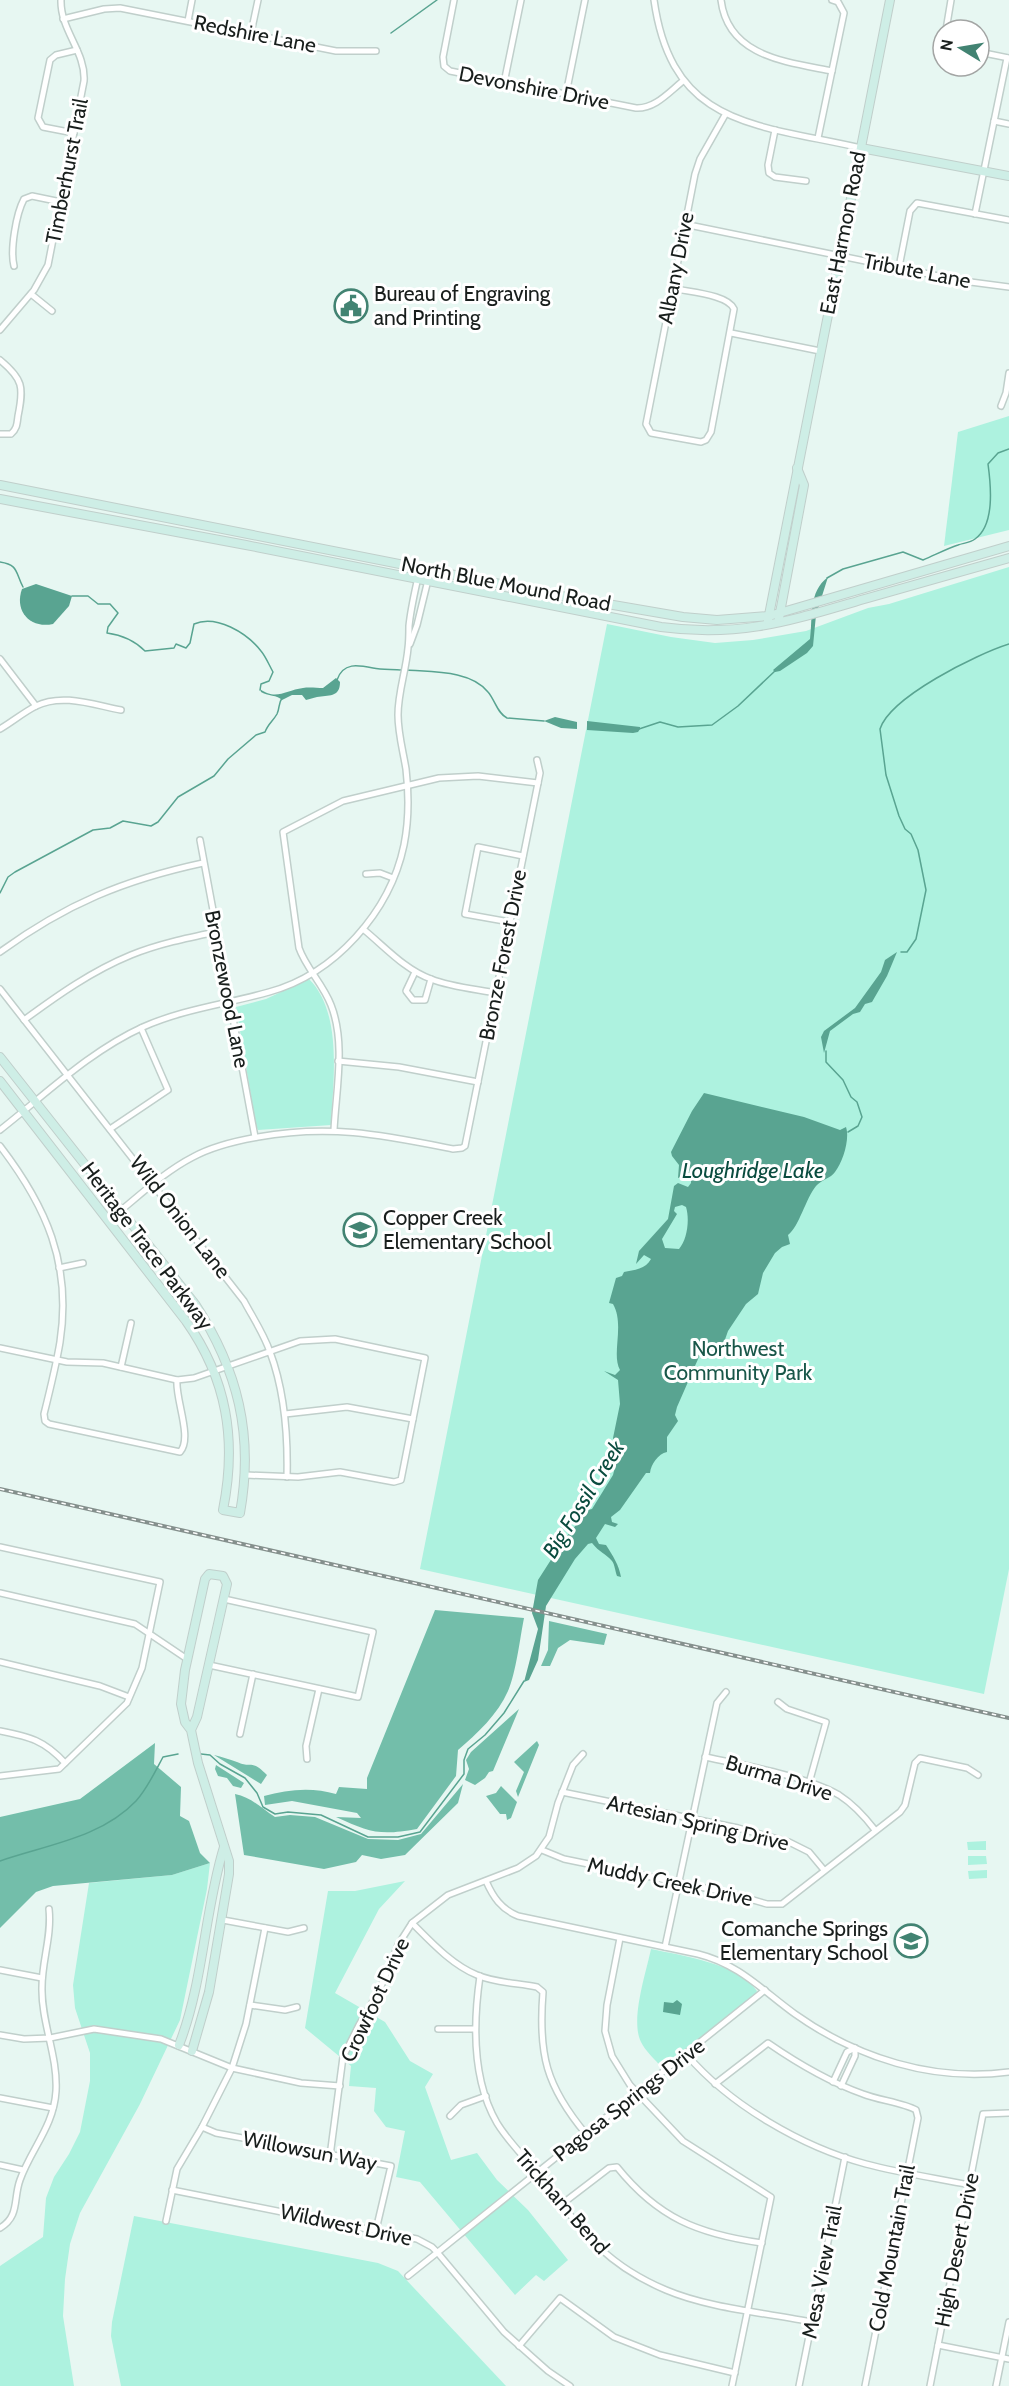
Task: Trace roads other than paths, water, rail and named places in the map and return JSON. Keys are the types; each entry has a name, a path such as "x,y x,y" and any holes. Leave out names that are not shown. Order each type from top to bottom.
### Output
{"main road":[{"name":"East Harmon Road","path":"766,627 890,0"},
{"path":"861,148 1009,176"},
{"name":"East Harmon Road","path":"778,624 804,485 797,467"},
{"name":"North Blue Mound Road","path":"0,485 420,568 683,617 717,620 769,616 1009,546"},
{"name":"North Blue Mound Road","path":"0,499 670,628 710,632 766,627 1009,558"},
{"name":"Heritage Trace Parkway","path":"0,1057 195,1304 215,1336 229,1367 244,1431 246,1475 240,1513 223,1510 229,1470 228,1432 216,1372 186,1321 0,1081"},
{"path":"191,1730 197,1717 224,1599 226,1578 220,1575 209,1574 205,1579 187,1659 181,1704 185,1722 191,1730 230,1865 223,1920 207,2003 192,2050"},
{"path":"179,2045 191,2011 215,1879 224,1847"}],"street":[{"name":"Timberhurst Trail","path":"0,330 31,294 48,265 85,74 63,19 61,0"},
{"path":"125,9 127,0"},
{"path":"188,21 192,0"},
{"path":"251,33 258,0"},
{"name":"Devonshire Drive","path":"454,0 443,57 444,66 450,71 636,108 645,108 655,103 683,81"},
{"path":"504,83 521,0"},
{"path":"566,94 585,0"},
{"path":"654,0 658,28 668,56 683,81 703,101 725,115 750,124 861,148"},
{"path":"721,0 731,28 751,49 777,60 832,71"},
{"path":"818,138 844,13 838,2 832,0"},
{"path":"948,18 951,0"},
{"name":"Redshire Lane","path":"63,19 110,8 125,9 336,51 376,51"},
{"path":"74,133 43,127 38,118 50,60 56,55 76,50"},
{"path":"975,214 1008,58 991,54"},
{"name":"Albany Drive","path":"725,115 697,166 646,418 646,428 651,433 698,442 706,440 711,432 731,333"},
{"path":"994,121 1009,124"},
{"path":"775,130 768,165 769,173 775,177 806,181"},
{"path":"14,266 12,253 24,199 32,196 61,202"},
{"path":"899,267 913,206 922,204 1009,220"},
{"name":"Tribute Lane","path":"684,224 963,281 1009,287"},
{"path":"672,288 729,301 734,309 731,333 819,351"},
{"path":"31,294 52,311"},
{"path":"0,360 16,375 22,392 16,428 11,434 0,434"},
{"path":"1000,406 1006,393 1009,373"},
{"path":"0,1130 68,1075 104,1049 141,1028 180,1013 278,989 313,972 363,929 393,878 408,824 407,785 398,721 409,624 420,568"},
{"path":"408,648 417,625 428,580"},
{"path":"0,658 36,706"},
{"path":"0,729 36,706 51,701 68,700 121,710"},
{"name":"Bronze Forest Drive","path":"334,1130 371,1133 453,1149 462,1148 467,1141 540,773 537,760"},
{"path":"109,1221 193,1156 227,1143 255,1137 288,1132 334,1130 338,1038 334,1014 323,988 299,948 283,832 344,801 407,785 464,776 504,777 538,783"},
{"name":"Bronzewood Lane","path":"200,840 255,1137"},
{"path":"510,922 465,914 478,847 523,856"},
{"path":"0,952 49,919 96,895 159,873 203,863"},
{"path":"366,873 380,873 393,878"},
{"path":"363,929 415,972 431,979 496,993"},
{"path":"24,1020 70,987 120,960 162,945 216,932"},
{"path":"415,972 406,991 413,1000 425,1000 431,979"},
{"name":"Wild Onion Lane","path":"0,989 240,1294 270,1352 285,1414 287,1478"},
{"path":"110,1129 168,1089 141,1028"},
{"path":"338,1061 399,1066 478,1082"},
{"path":"0,1146 34,1195 53,1238 59,1268 62,1305 56,1360 44,1414 45,1420 49,1424 180,1452 185,1444 184,1425 176,1393 177,1380"},
{"path":"59,1268 83,1263"},
{"path":"121,1367 130,1323"},
{"path":"0,1348 79,1364 103,1363 177,1380 216,1372 300,1341 336,1339 425,1358 401,1480 394,1482 340,1472 287,1478 246,1475"},
{"path":"285,1414 347,1407 413,1419"},
{"path":"0,1547 160,1582 142,1668 129,1697 112,1718 59,1769 0,1776"},
{"path":"0,1593 135,1624 187,1659"},
{"path":"209,1665 358,1697 373,1632 224,1599"},
{"path":"0,1662 100,1686 129,1697"},
{"path":"240,1734 253,1674"},
{"path":"308,1759 306,1746 319,1689"},
{"path":"665,1947 717,1703 726,1692"},
{"path":"778,1702 787,1709 826,1722 809,1783"},
{"path":"0,1731 34,1739 51,1748 65,1763"},
{"path":"542,1850 552,1831 562,1792 573,1765 583,1754"},
{"name":"Burma Drive","path":"705,1757 749,1766 809,1783 841,1796 875,1830"},
{"name":"Muddy Creek Drive","path":"542,1850 564,1859 778,1905 900,1812 905,1805 915,1763 920,1758 967,1768 978,1775"},
{"name":"Artesian Spring Drive","path":"562,1792 747,1830 795,1844 809,1852 824,1870"},
{"name":"Crowfoot Drive","path":"330,2156 344,2057 358,2025 380,1989 398,1945 412,1923 448,1895 525,1864 542,1850"},
{"path":"486,1881 495,1899 513,1914 721,1961 743,1973 804,2020 855,2048 891,2062 918,2069 975,2075 1009,2072"},
{"path":"0,2228 9,2223 15,2214 18,2185 23,2170 47,2129 56,2092 55,2067 42,1994 42,1978 51,1927 49,1909"},
{"path":"223,1920 288,1932 304,1928"},
{"path":"412,1923 439,1949 465,1969 480,1976 537,1987 543,1992 540,2032 544,2057 555,2088 567,2112 586,2134"},
{"path":"166,2221 179,2164 202,2127 232,2068 250,2005 265,1928"},
{"path":"620,1938 607,2005 606,2031 612,2056 638,2094 683,2141 771,2197 732,2386"},
{"path":"0,1970 42,1978"},
{"name":"Trickham Bend","path":"480,1976 475,2007 478,2061 486,2096 496,2121 515,2149 537,2172 592,2243 646,2281 690,2298 812,2322"},
{"name":"Pagosa Springs Drive","path":"408,2276 687,2055 765,1990"},
{"path":"250,2005 285,2010 297,2007"},
{"path":"438,2029 475,2029"},
{"path":"0,2035 24,2039 50,2038 94,2030 161,2039 232,2068 301,2083 340,2086"},
{"path":"716,2084 768,2043 841,2086 855,2056 855,2048"},
{"path":"833,2082 847,2052 855,2048"},
{"path":"687,2055 738,2102 785,2130 845,2157 907,2173 970,2185"},
{"name":"Cold Mountain Trail","path":"841,2086 916,2110 918,2118 865,2386"},
{"path":"450,2116 461,2105 486,2096"},
{"path":"0,2098 53,2108"},
{"name":"High Desert Drive","path":"930,2386 983,2114 1009,2113"},
{"name":"Willowsun Way","path":"202,2127 216,2133 391,2166 376,2230"},
{"name":"Mesa View Trail","path":"799,2386 845,2157"},
{"path":"0,2165 23,2170"},
{"path":"562,2204 609,2168 617,2167 648,2201 678,2221 700,2231 730,2239 762,2243"},
{"name":"Wildwest Drive","path":"172,2190 417,2239 438,2252 487,2314 519,2346 570,2386"},
{"path":"519,2346 560,2298 614,2337 660,2355 735,2373"},
{"path":"996,2386 1009,2322"},
{"path":"938,2345 1009,2359"}],"water":[{"path":"828,577 816,615 813,646 807,653 775,672 773,670 810,639 814,597"},
{"path":"36,584 72,596 69,606 53,624 37,624 26,617 22,611 20,597 22,589"},
{"path":"336,678 340,682 336,693 306,700 302,695 292,695 282,700 261,692 260,689 271,694 281,694 303,688 323,688"},
{"path":"555,717 577,722 577,729 561,728 544,721"},
{"path":"587,721 640,727 640,729 633,733 587,730"},
{"path":"897,952 872,1002 865,1004 860,1012 853,1014 830,1031 824,1053 821,1037 824,1031 855,1008 881,972 885,960"},
{"name":"Loughridge Lake","path":"704,1093 804,1117 840,1130 846,1127 845,1150 835,1172 812,1191 796,1226 788,1235 790,1244 775,1253 763,1273 758,1294 746,1304 728,1331 721,1351 716,1356 702,1350 677,1407 675,1415 678,1421 667,1437 667,1452 656,1460 650,1473 646,1473 620,1510 611,1517 612,1522 618,1524 615,1527 605,1524 596,1538 599,1544 606,1545 621,1577 617,1576 610,1559 592,1543 588,1544 575,1559 546,1606 538,1660 529,1680 524,1682 538,1629 532,1613 538,1580 563,1541 588,1510 592,1509 613,1475 616,1463 613,1438 620,1404 618,1380 604,1371 615,1375 620,1370 617,1356 618,1321 613,1304 609,1303 616,1278 622,1276 624,1272 643,1267 651,1259 644,1255 636,1264 639,1251 668,1219 674,1186 678,1183 688,1187 691,1183 691,1179 686,1175 678,1178 679,1165 671,1152","holes":["682,1205 686,1207 688,1224 682,1245 679,1249 665,1248 662,1239 677,1214 674,1211 675,1207"]},
{"path":"677,2000 682,2004 680,2015 663,2012 664,2002 673,2003"}],"waterway":[{"path":"391,33 437,0"},
{"path":"827,578 843,569 903,552 923,560 975,539 981,533 989,515 988,464 998,453 1009,449"},
{"path":"0,562 14,567 23,587"},
{"path":"72,596 88,596 98,604 110,604 118,613 108,627 107,633 127,639 145,651 174,648 176,644 186,648 190,643 194,624 212,621 231,627 255,644 273,672 269,681 261,684 260,690"},
{"name":"Big Fossil Creek","path":"901,952 907,952 916,939 926,890 918,850 899,816 886,775 880,729 887,717 900,704 936,678 1009,644"},
{"path":"337,680 343,670 352,666 402,670"},
{"path":"407,670 439,672 472,680 488,692 501,713 507,718 544,721"},
{"path":"639,729 660,722 678,727 712,725 738,706 776,670"},
{"path":"0,893 8,877 15,872 93,830 110,828 123,821 151,826 158,822 178,797 214,776 228,759 256,735 265,732 277,714 282,698"},
{"name":"Big Fossil Creek","path":"826,1051 826,1062 843,1080 851,1097 857,1102 862,1117 858,1126 848,1132"},
{"name":"Big Fossil Creek","path":"201,1754 210,1755 220,1764 245,1778 257,1793 263,1807 275,1814 288,1812 321,1815 368,1837 398,1837 420,1832 464,1774 464,1760 468,1749 485,1735 504,1713 524,1681"},
{"name":"Big Fossil Creek","path":"0,1861 72,1839 106,1824 136,1801 163,1757 178,1754"}],"railway":[{"path":"0,1489 1009,1718"}],"place":[{"name":"Bureau of Engraving and Printing","path":"351,306"},
{"name":"Copper Creek Elementary School","path":"360,1230"},
{"name":"Comanche Springs Elementary School","path":"911,1941"}],"park label":[{"name":"Northwest Community Park","path":"738,1361"}]}
